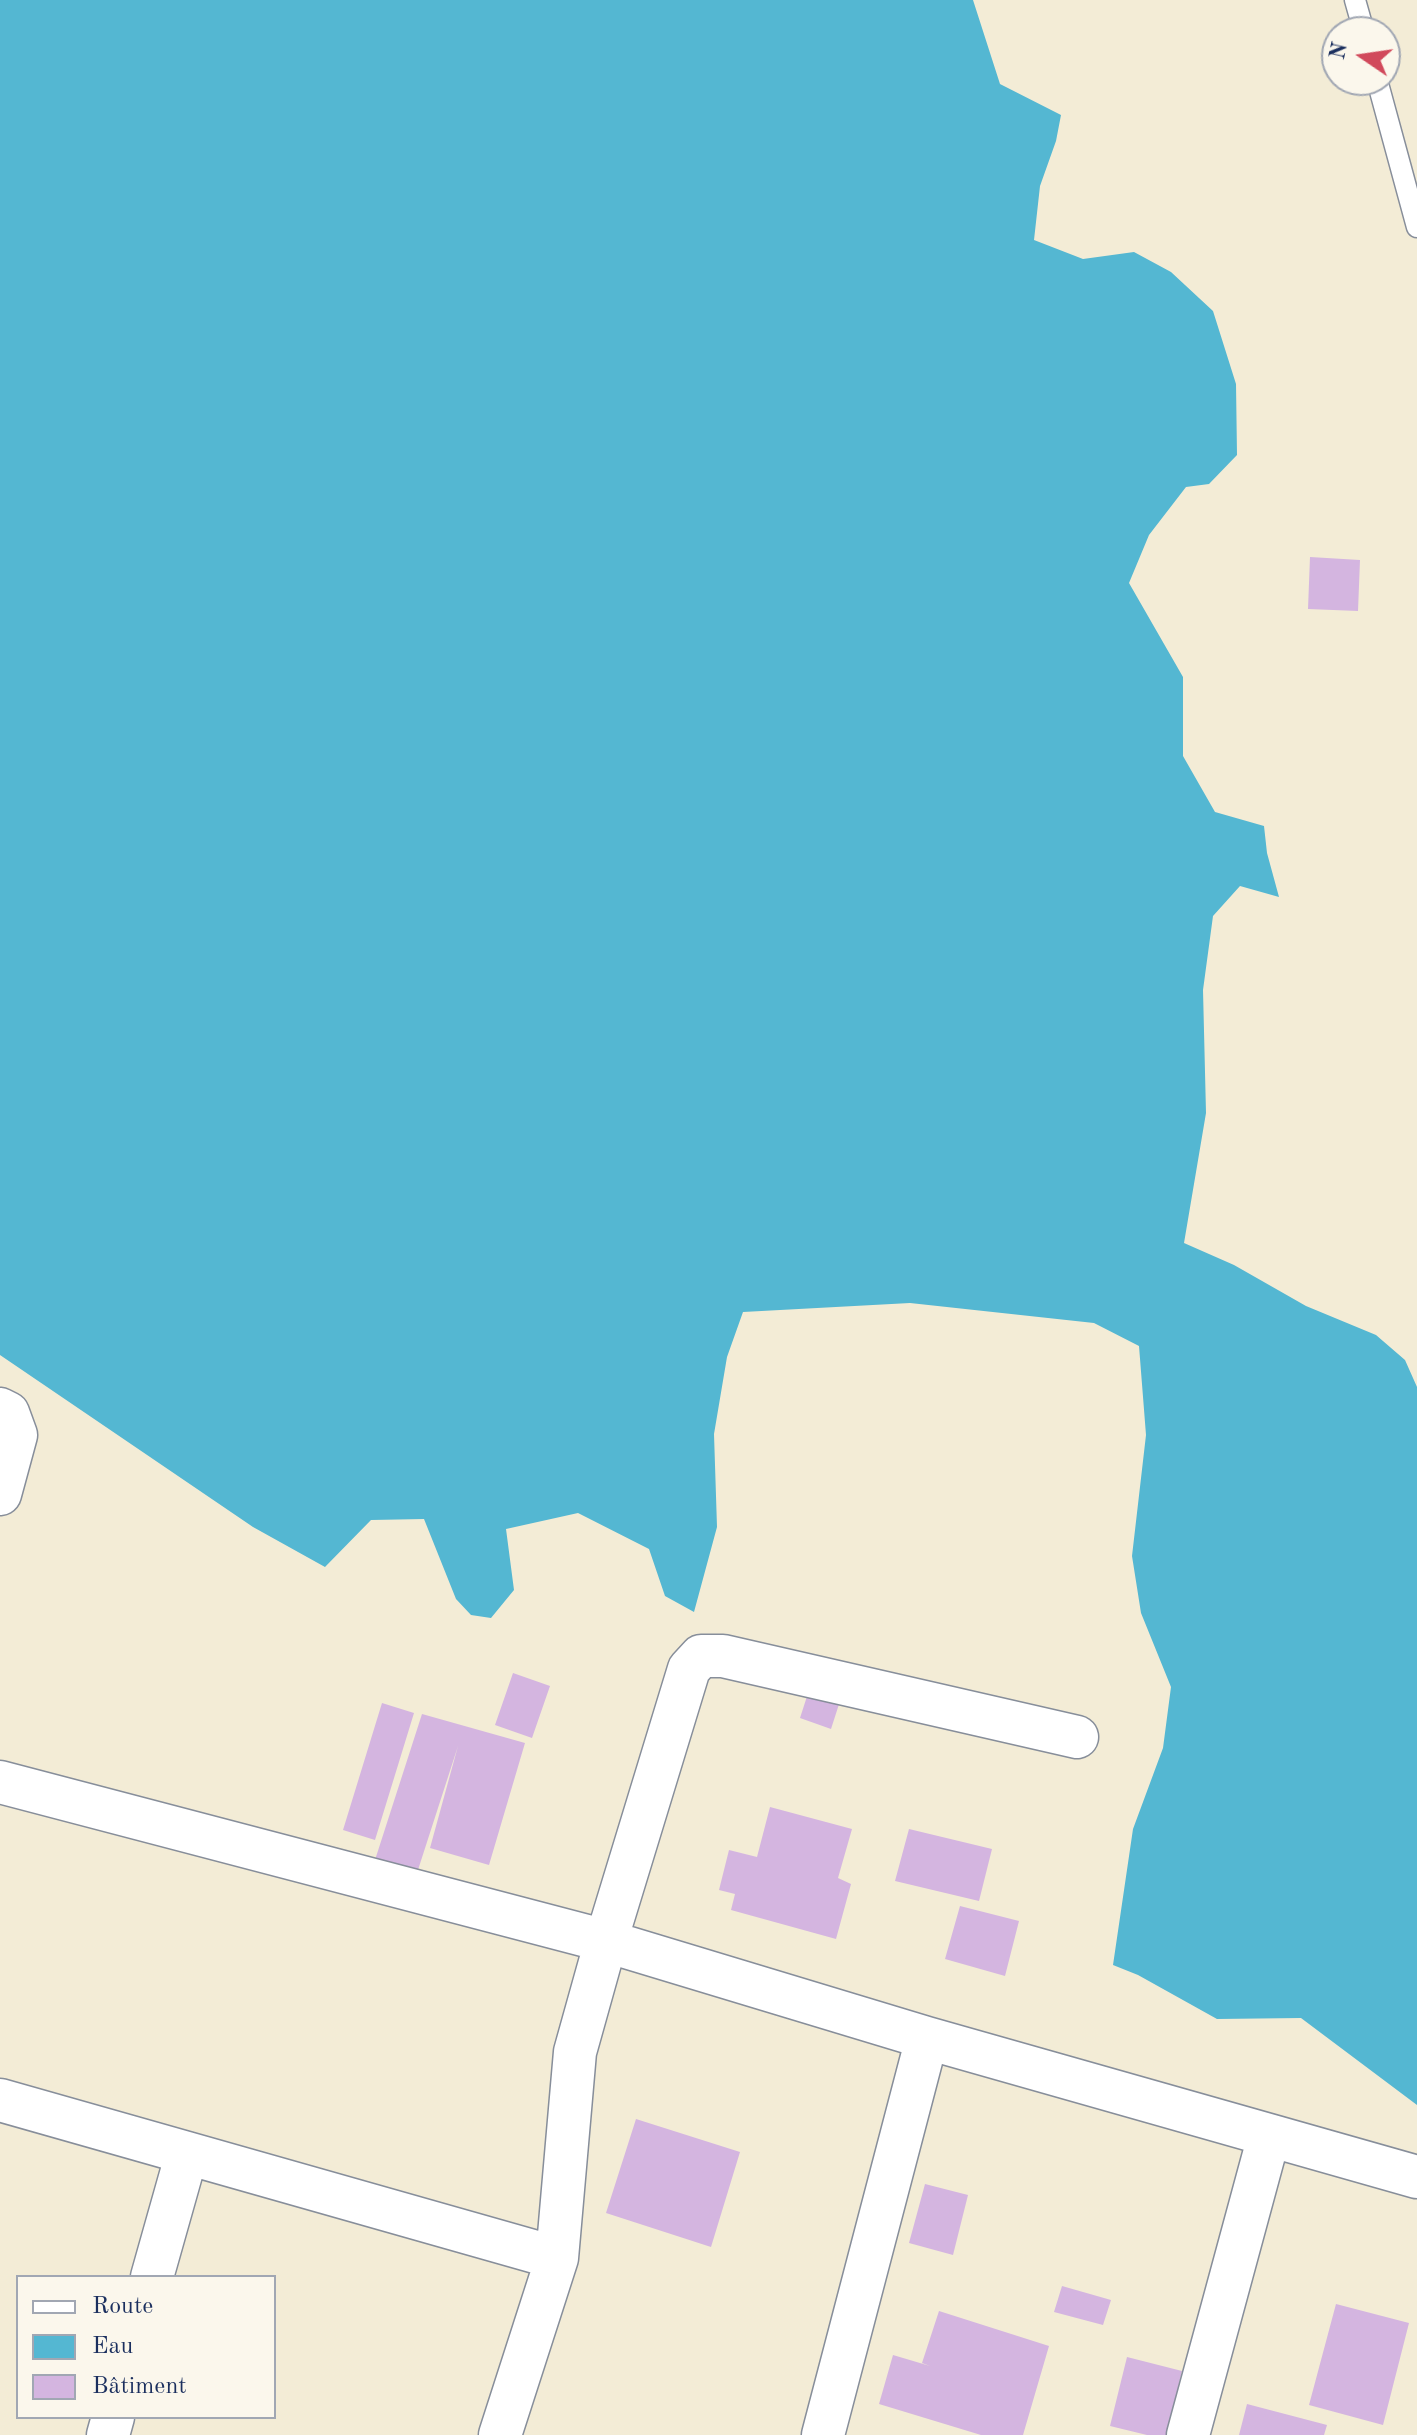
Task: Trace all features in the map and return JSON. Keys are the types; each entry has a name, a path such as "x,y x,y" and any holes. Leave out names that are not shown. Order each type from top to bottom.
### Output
{"street":[{"path":"0,1409 8,1413 16,1435 0,1494"},
{"path":"500,2435 557,2258 575,2052 689,1669 701,1656 723,1656 1077,1737"},
{"path":"0,1782 606,1941 927,2038 1417,2177"},
{"path":"823,2435 927,2038"},
{"path":"0,2100 557,2258"},
{"path":"1188,2435 1269,2136"},
{"path":"153,2275 187,2153"}],"lane":[{"path":"1381,96 1417,227"}],"water":[{"path":"0,0 973,0 1000,84 1061,115 1056,141 1040,186 1034,240 1083,259 1134,252 1171,272 1213,311 1236,384 1237,455 1209,484 1186,487 1149,535 1129,583 1183,677 1183,756 1215,812 1264,826 1267,853 1279,897 1240,886 1213,916 1203,990 1206,1113 1184,1243 1234,1265 1306,1306 1376,1335 1405,1360 1417,1387 1417,2105 1301,2018 1217,2019 1138,1975 1113,1965 1133,1829 1163,1748 1171,1687 1141,1613 1132,1556 1146,1435 1139,1346 1094,1323 910,1303 743,1312 727,1357 714,1434 717,1527 694,1612 665,1596 649,1549 578,1513 506,1529 514,1590 491,1618 471,1615 456,1599 424,1519 371,1520 325,1567 253,1527 0,1355"}],"building":[{"path":"1310,557 1360,560 1358,611 1308,609"},
{"path":"513,1673 550,1686 532,1738 495,1725"},
{"path":"810,1687 841,1698 831,1729 800,1718"},
{"path":"382,1703 414,1713 375,1840 343,1830"},
{"path":"422,1714 525,1743 489,1865 430,1848 458,1746 417,1873 375,1860"},
{"path":"770,1807 852,1829 838,1878 851,1884 836,1939 731,1910 735,1894 719,1890 729,1850 757,1857"},
{"path":"909,1829 992,1849 979,1901 895,1881"},
{"path":"960,1906 1019,1921 1005,1976 945,1959"},
{"path":"636,2119 740,2152 711,2247 606,2213"},
{"path":"925,2184 968,2195 953,2255 909,2243"},
{"path":"1062,2286 1111,2300 1103,2325 1054,2312"},
{"path":"1336,2304 1409,2323 1383,2425 1309,2405"},
{"path":"939,2311 1049,2346 1023,2435 981,2435 879,2404 893,2355 930,2366 922,2363"},
{"path":"1127,2357 1182,2371 1167,2435 1147,2435 1110,2426"},
{"path":"1247,2404 1327,2425 1324,2435 1239,2435"}]}
